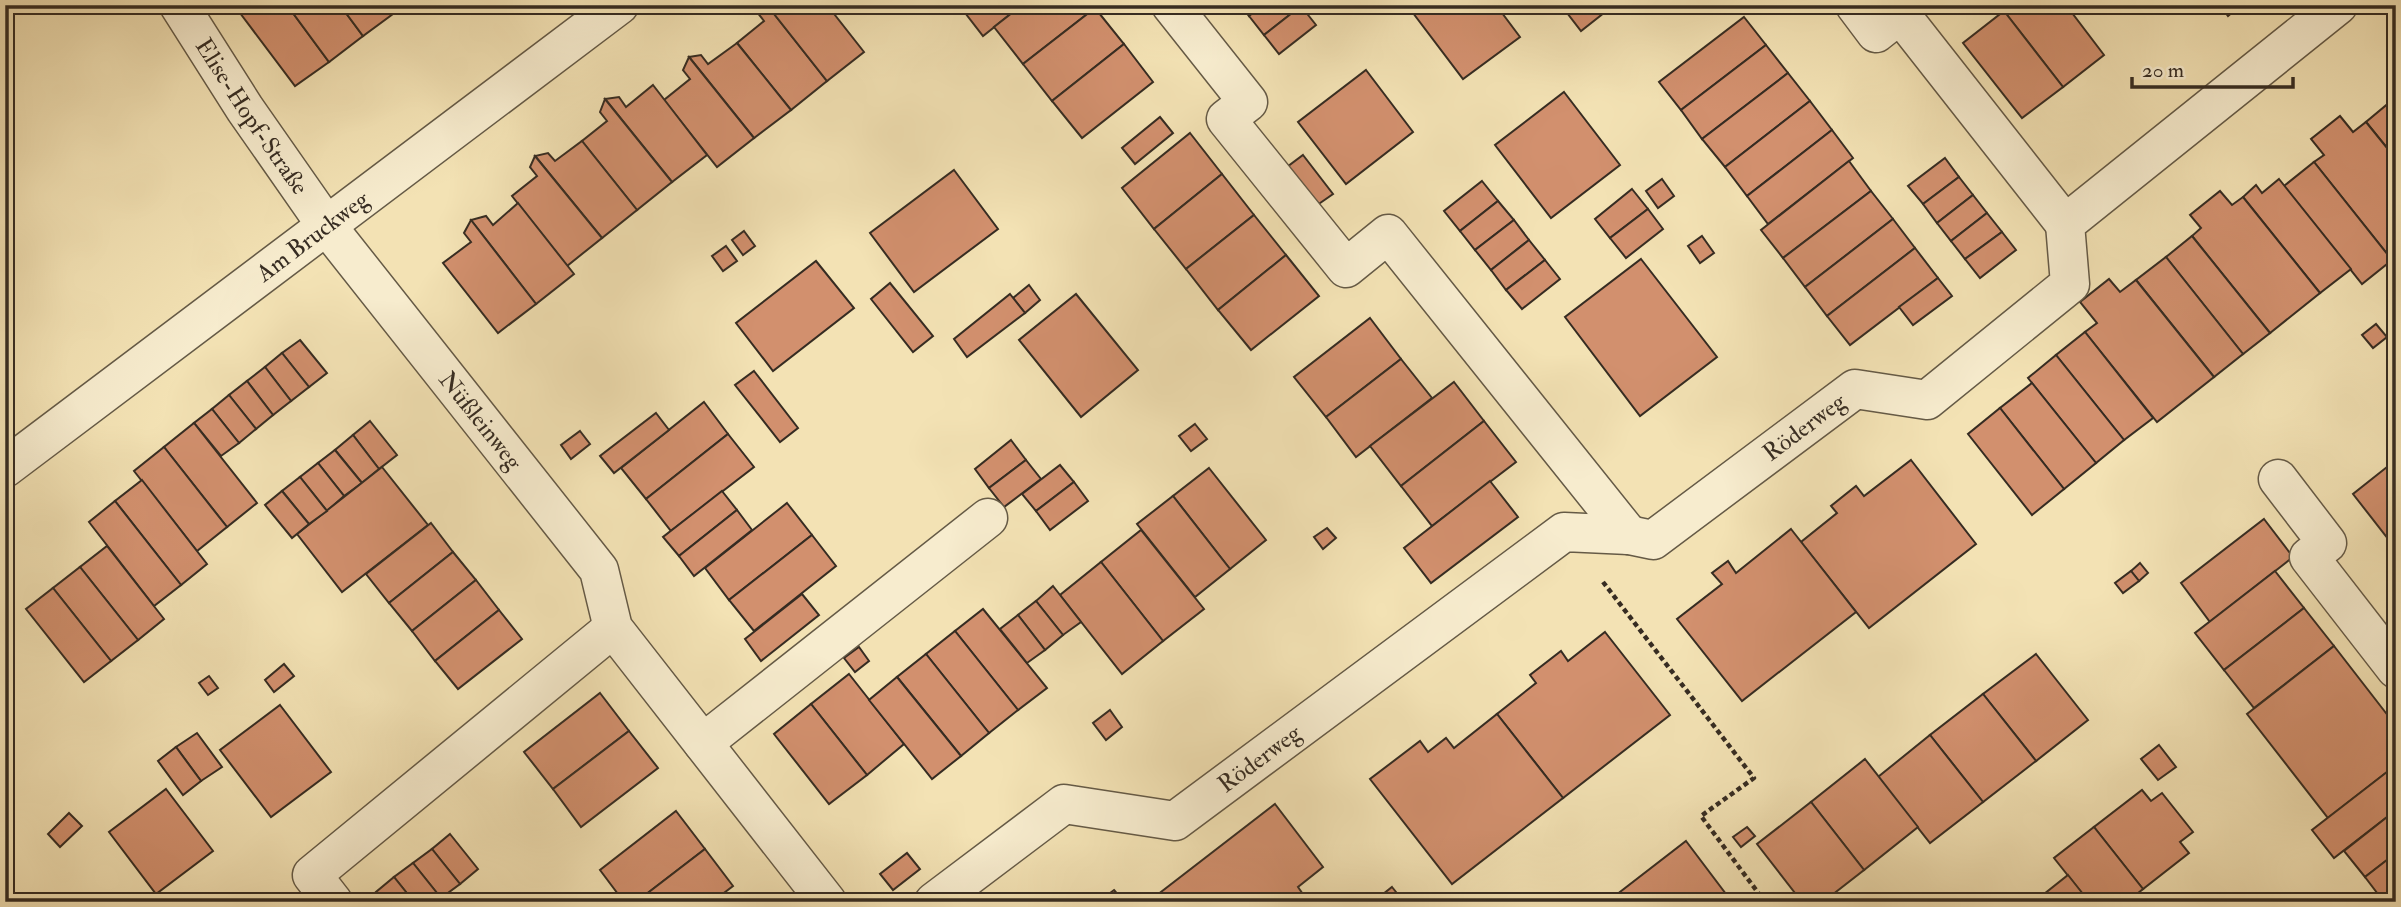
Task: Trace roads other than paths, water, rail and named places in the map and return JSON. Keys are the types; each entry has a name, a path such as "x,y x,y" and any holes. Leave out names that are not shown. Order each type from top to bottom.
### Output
{"street":[{"name":"Elise-Hopf-Straße","path":"179,5 245,109 326,225"},
{"name":"Am Bruckweg","path":"5,468 619,5"},
{"path":"1171,5 1248,102 1226,119 1346,268 1388,234 1629,535"},
{"path":"1855,5 1876,33 1900,14 2064,224 2339,5"},
{"name":"Röderweg","path":"934,902 1064,804 1175,821 1564,531 1629,535 1654,540 1855,389 1927,400 2070,284 2064,224"},
{"name":"Nüßleinweg","path":"326,225 600,570 613,628 827,902"},
{"path":"2278,479 2327,543 2309,557 2396,669"},
{"path":"703,743 988,518"},
{"path":"333,902 312,875 613,628"}]}
